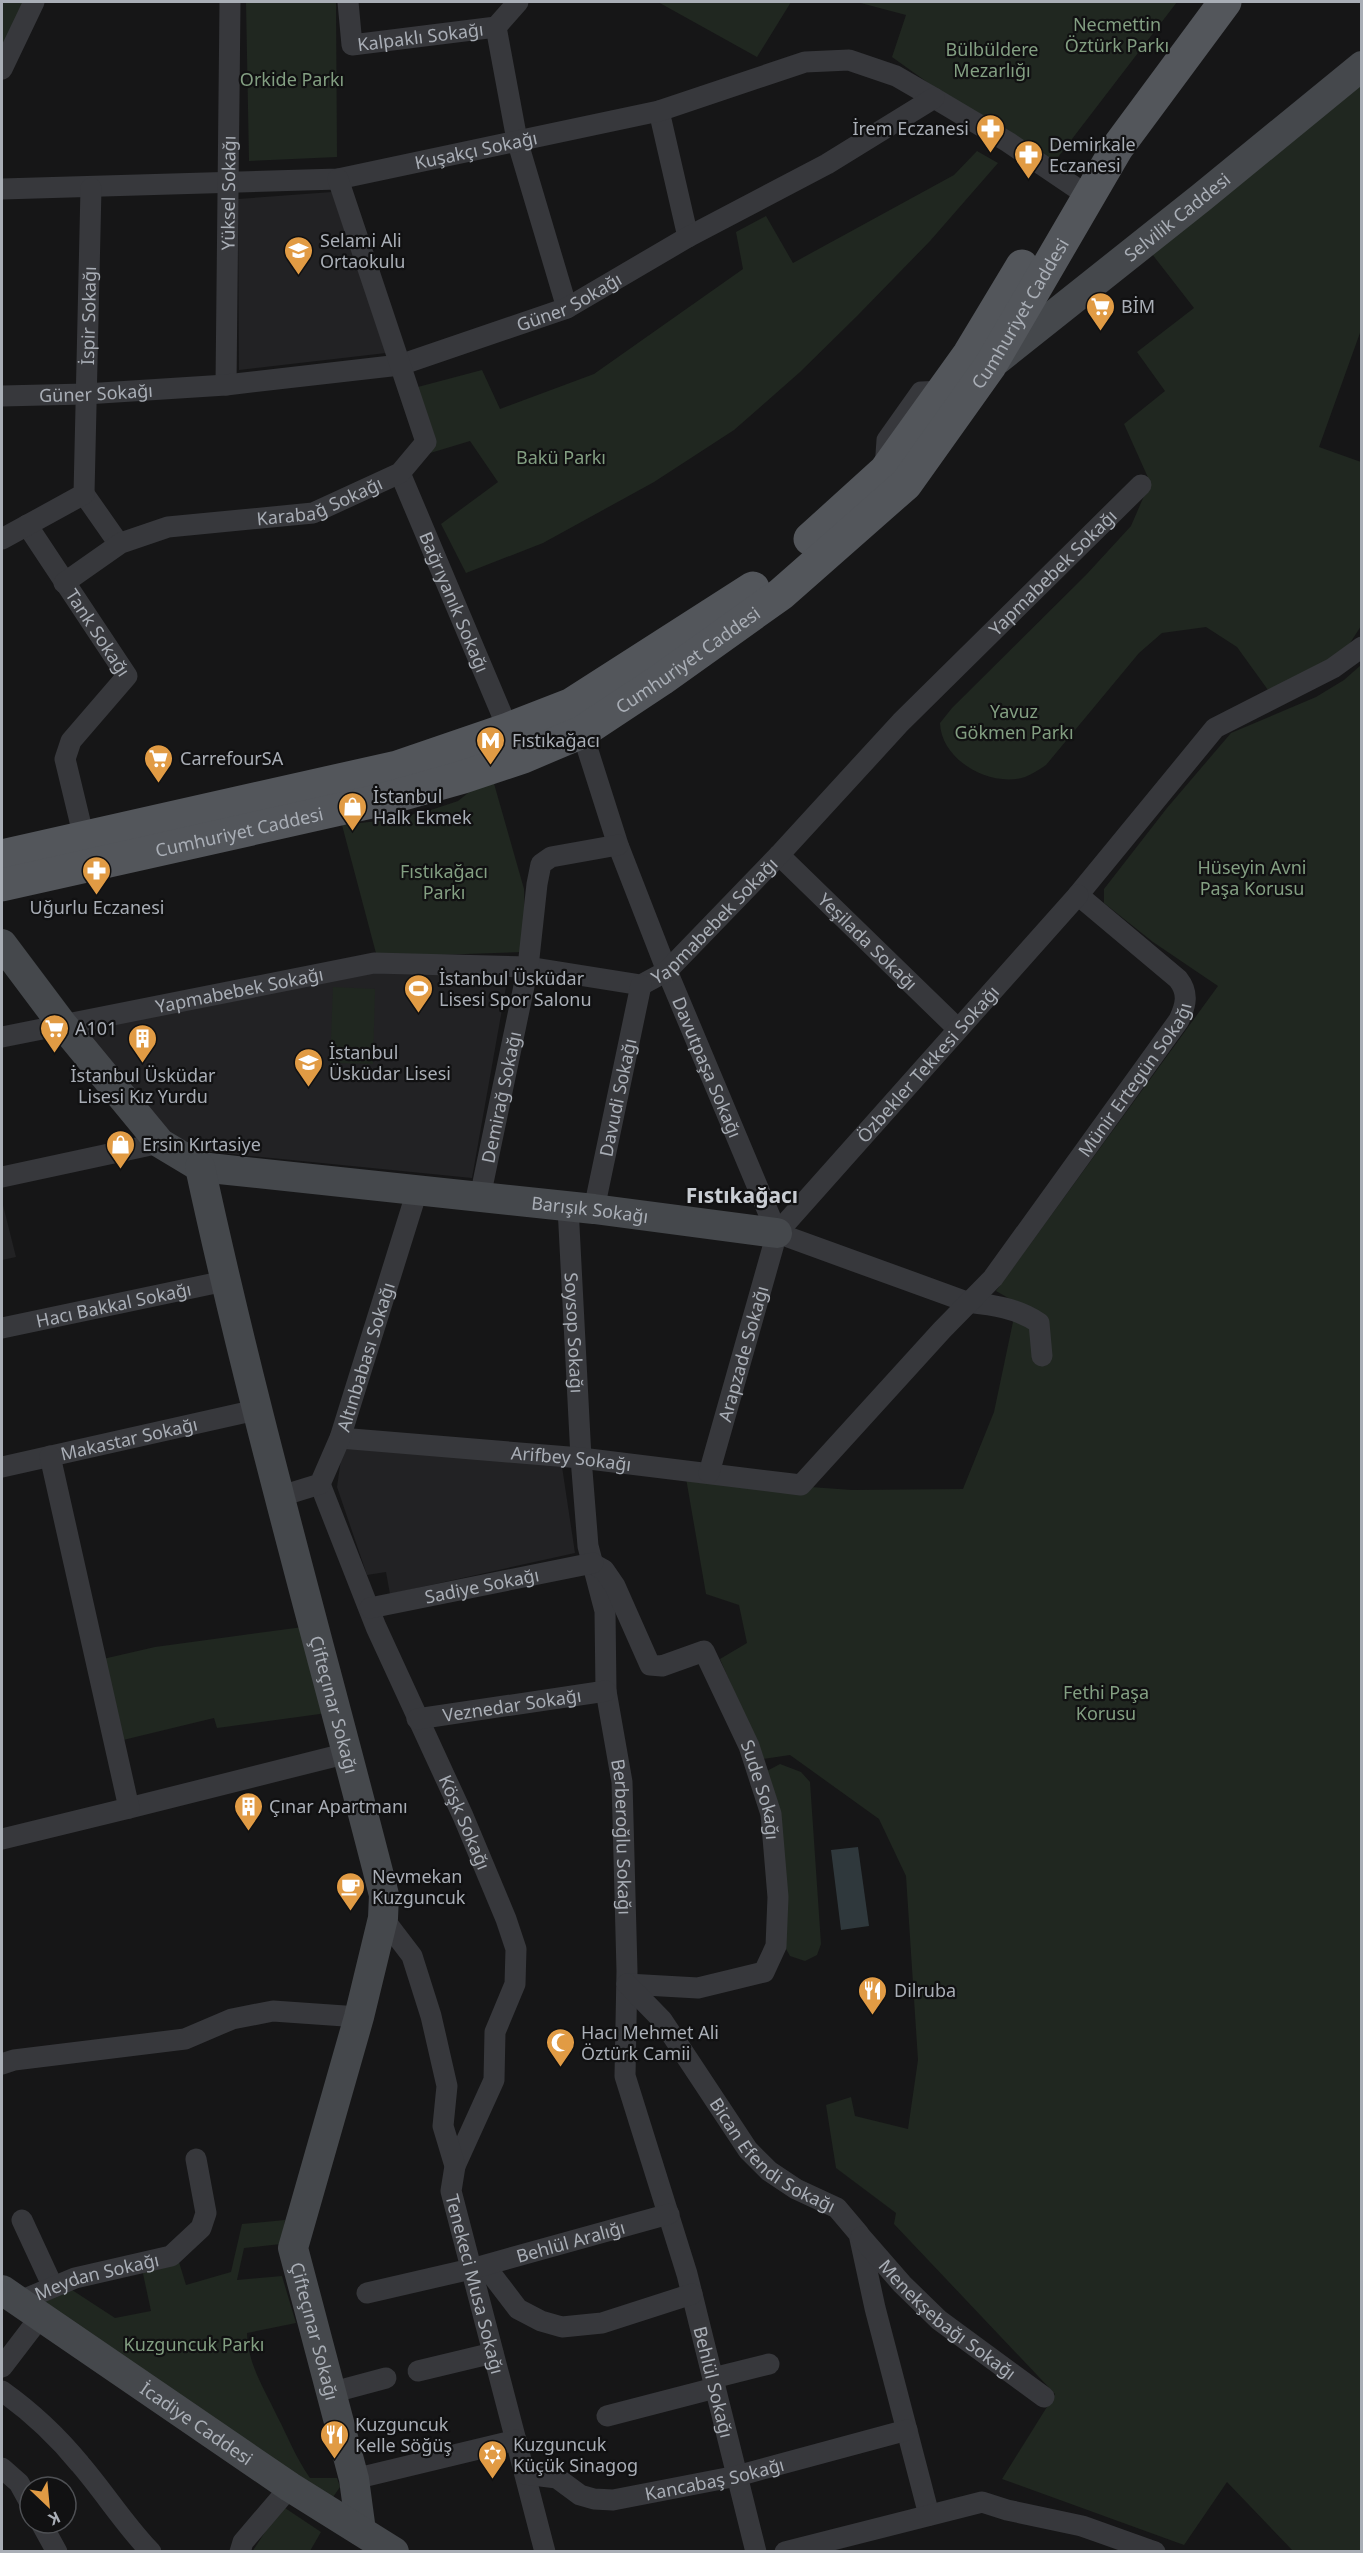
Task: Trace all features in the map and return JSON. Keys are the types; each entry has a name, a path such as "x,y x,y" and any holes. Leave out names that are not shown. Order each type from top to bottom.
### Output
{"main road":[{"name":"Cumhuriyet Caddesi","path":"2,885 386,799 523,757 582,732 662,679 781,594 906,484 990,366 1080,190 1110,124 1200,2"},
{"name":"Cumhuriyet Caddesi","path":"2,856 398,767 508,729 572,704 760,583 885,471 969,354 1080,190 1118,148 1225,2"}],"street":[{"path":"2,69 34,2"},
{"name":"Yüksel Sokağı","path":"226,385 230,2"},
{"name":"Kalpaklı Sokağı","path":"348,2 352,45 496,27"},
{"path":"518,2 496,27 517,140 567,308"},
{"name":"Kuşakçı Sokağı","path":"2,189 338,179 659,111 806,62 849,60 896,76 934,98"},
{"name":"Selvilik Caddesi","path":"990,366 1362,66"},
{"path":"934,98 1008,142 1080,190"},
{"name":"Güner Sokağı","path":"2,396 85,394 226,385 400,365 567,308 688,237 827,164 934,98"},
{"path":"659,111 688,237"},
{"path":"338,179 400,365"},
{"name":"İspir Sokağı","path":"84,494 91,188"},
{"name":"Karabağ Sokağı","path":"64,583 119,544 168,527 313,513 400,473 426,442 400,365"},
{"name":"Bağrıyanık Sokağı","path":"400,473 508,729"},
{"name":"Yapmabebek Sokağı","path":"2,1037 374,963 528,968 641,985 667,971 779,855 901,722 1141,485"},
{"path":"2,539 84,494 119,544"},
{"name":"Tank Sokağı","path":"27,525 127,676 71,741 65,759 84,838"},
{"path":"1078,895 1215,728 1333,668 1362,647"},
{"name":"Davutpaşa Sokağı","path":"582,732 618,845 667,971 777,1233"},
{"name":"Demirağ Sokağı","path":"480,1197 528,968 537,884 542,864 551,857 618,845"},
{"name":"Yeşilada Sokağı","path":"779,855 958,1029"},
{"name":"Özbekler Tekkesi Sokağı","path":"777,1233 1078,895"},
{"name":"Münir Ertegün Sokağı","path":"801,1485 967,1302 993,1278 1179,1020 1184,1009 1186,993 1178,979 1078,895"},
{"path":"2,944 62,1024 160,1143 200,1167"},
{"name":"Davudi Sokağı","path":"581,1208 641,985"},
{"path":"2,1177 160,1143"},
{"name":"Barışık Sokağı","path":"200,1167 581,1208 777,1233 967,1302 1000,1305 1029,1317 1039,1323 1042,1356"},
{"name":"Çifteçınar Sokağı","path":"200,1167 256,1410 281,1496 384,1894 383,1918 358,2017 294,2248 354,2479 361,2531"},
{"name":"Altınbabası Sokağı","path":"321,1484 340,1438 417,1191"},
{"name":"Soysop Sokağı","path":"580,1458 581,1208"},
{"name":"Arapzade Sokağı","path":"709,1473 777,1233"},
{"name":"Hacı Bakkal Sokağı","path":"2,1328 225,1281"},
{"name":"Makastar Sokağı","path":"2,1467 256,1410"},
{"name":"Arifbey Sokağı","path":"340,1438 580,1458 801,1485"},
{"path":"50,1456 129,1808"},
{"name":"Berberoğlu Sokağı","path":"580,1458 588,1546 605,1611 606,1691 622,1782 627,1984 625,2076 669,2214"},
{"path":"281,1496 321,1484"},
{"name":"Köşk Sokağı","path":"321,1484 417,1719 463,1816 507,1918 516,1949 515,1984 495,2032 494,2080 454,2166"},
{"name":"Sadiye Sokağı","path":"370,1608 593,1563"},
{"name":"Sude Sokağı","path":"593,1563 604,1570 615,1586 650,1665 662,1666 704,1651 749,1746 771,1814 777,1885 776,1946 764,1972 698,1988 627,1984"},
{"name":"Veznedar Sokağı","path":"417,1719 606,1691"},
{"path":"2,1839 348,1754"},
{"name":"Tenekeci Musa Sokağı","path":"383,1918 412,1956 431,2016 447,2086 443,2127 454,2166 451,2191 546,2552"},
{"name":"Bican Efendi Sokağı","path":"627,1984 662,2020 748,2150 769,2171 796,2189 837,2208 859,2234 875,2308 929,2515"},
{"path":"2,2064 14,2060 185,2039 232,2019 273,2011 358,2017"},
{"name":"Meydan Sokağı","path":"21,2302 75,2278 171,2256 187,2243 201,2228 206,2214 196,2159"},
{"name":"Behlül Aralığı","path":"367,2293 471,2269 669,2214"},
{"name":"Behlül Sokağı","path":"669,2214 692,2294 756,2552"},
{"path":"22,2220 53,2287"},
{"name":"Menekşebağı Sokağı","path":"859,2234 902,2284 939,2320 1044,2397"},
{"path":"471,2269 486,2267 518,2309 541,2321 562,2327 602,2323 692,2294"},
{"path":"2,2367 21,2302"},
{"name":"İcadiye Caddesi","path":"21,2302 290,2487 394,2552"},
{"path":"418,2371 493,2353"},
{"path":"607,2416 769,2364"},
{"path":"330,2393 386,2378"},
{"path":"2,2391 22,2405 80,2463 126,2525 151,2552"},
{"name":"Kancabaş Sokağı","path":"525,2474 557,2478 580,2494 594,2499 613,2500 737,2476 907,2430"},
{"path":"354,2479 516,2440"},
{"path":"2,2468 18,2482"},
{"path":"240,2552 243,2542 290,2487"},
{"path":"785,2552 982,2502 1007,2510 1082,2526 1155,2552"},
{"path":"48,2535 57,2552"}],"shaded area":[{"name":"Selami Ali Ortaokulu","path":"332,192 386,353 239,370 238,199"},
{"name":"İstanbul Üsküdar Lisesi","path":"369,969 509,970 472,1178 170,1148 83,1026"},
{"path":"2,1201 16,1257 2,1260"},
{"path":"343,1445 561,1460 575,1553 390,1594 386,1572 367,1575 337,1487"},
{"path":"858,1847 869,1926 841,1930 831,1850"}],"green space":[{"path":"2,2 29,2 2,58"},
{"name":"Orkide Parkı","path":"246,2 336,2 337,157 249,161"},
{"path":"658,2 791,2 757,57"},
{"name":"Bülbüldere Mezarlığı","path":"857,2 1177,2 1049,169 892,57 906,15"},
{"name":"Yavuz Gökmen Parkı","path":"1361,56 1361,330 1319,447 1361,462 1361,626 1341,657 1268,690 1237,647 1206,627 1162,633 1139,653 1046,765 1025,777 1011,779 983,775 958,759 949,749 940,723 952,708 1086,575 1131,526 1150,482 1124,424 1165,391 1137,352 1194,308 1152,254"},
{"name":"Bakü Parkı","path":"977,151 998,163 930,241 857,316 800,372 734,430 654,482 543,543 466,573 441,524 498,482 470,441 427,454 414,388 482,370 500,409 594,374 743,269 736,232 766,216 793,263 954,175"},
{"name":"Fethi Paşa Korusu","path":"1361,665 1361,2551 1293,2551 1227,2482 1184,2545 1002,2479 1055,2394 894,2224 896,2213 836,2168 826,2105 851,2097 855,2116 908,2129 918,2060 906,1876 879,1819 790,1755 763,1759 720,1659 747,1643 739,1605 706,1594 686,1478 852,1490 963,1489 994,1412 1017,1303 996,1291 1218,986 1153,942 1104,903 1104,889 1167,808 1231,733 1316,697 1344,680"},
{"name":"Fıstıkağacı Parkı","path":"493,780 524,889 526,952 377,957 342,825 387,820 431,810 458,801 473,789"},
{"path":"333,987 375,989 373,1064 330,1063"},
{"path":"303,1627 327,1713 217,1728 214,1718 119,1741 103,1659 155,1647"},
{"path":"780,1764 801,1772 810,1782 821,1944 817,1955 805,1961 790,1956 786,1949 765,1772"},
{"name":"Kuzguncuk Parkı","path":"285,2220 281,2244 244,2248 237,2280 282,2276 296,2323 247,2333 250,2356 262,2386 310,2478 337,2478 340,2487 331,2500 35,2302 69,2288 115,2318 151,2311 142,2269 178,2259 186,2285 231,2272 242,2224"},
{"path":"282,2506 321,2532 310,2551 252,2552"}],"place":[{"name":"İrem Eczanesi","path":"990,154"},
{"name":"Demirkale Eczanesi","path":"1028,180"},
{"name":"Selami Ali Ortaokulu","path":"299,276"},
{"name":"BİM","path":"1100,332"},
{"name":"Fıstıkağacı","path":"491,766"},
{"name":"CarrefourSA","path":"159,784"},
{"name":"İstanbul Halk Ekmek","path":"352,832"},
{"name":"Uğurlu Eczanesi","path":"97,896"},
{"name":"İstanbul Üsküdar Lisesi Spor Salonu","path":"418,1014"},
{"name":"A101","path":"54,1054"},
{"name":"İstanbul Üsküdar Lisesi Kız Yurdu","path":"143,1064"},
{"name":"İstanbul Üsküdar Lisesi","path":"308,1088"},
{"name":"Ersin Kırtasiye","path":"121,1170"},
{"name":"Çınar Apartmanı","path":"248,1832"},
{"name":"Nevmekan Kuzguncuk","path":"351,1912"},
{"name":"Dilruba","path":"873,2016"},
{"name":"Hacı Mehmet Ali Öztürk Camii","path":"560,2068"},
{"name":"Kuzguncuk Kelle Söğüş","path":"334,2460"},
{"name":"Kuzguncuk Küçük Sinagog","path":"492,2480"}],"district":[{"name":"Fıstıkağacı","path":"742,1195"}],"park label":[{"name":"Necmettin Öztürk Parkı","path":"1117,34"},
{"name":"Hüseyin Avni Paşa Korusu","path":"1252,877"}]}
